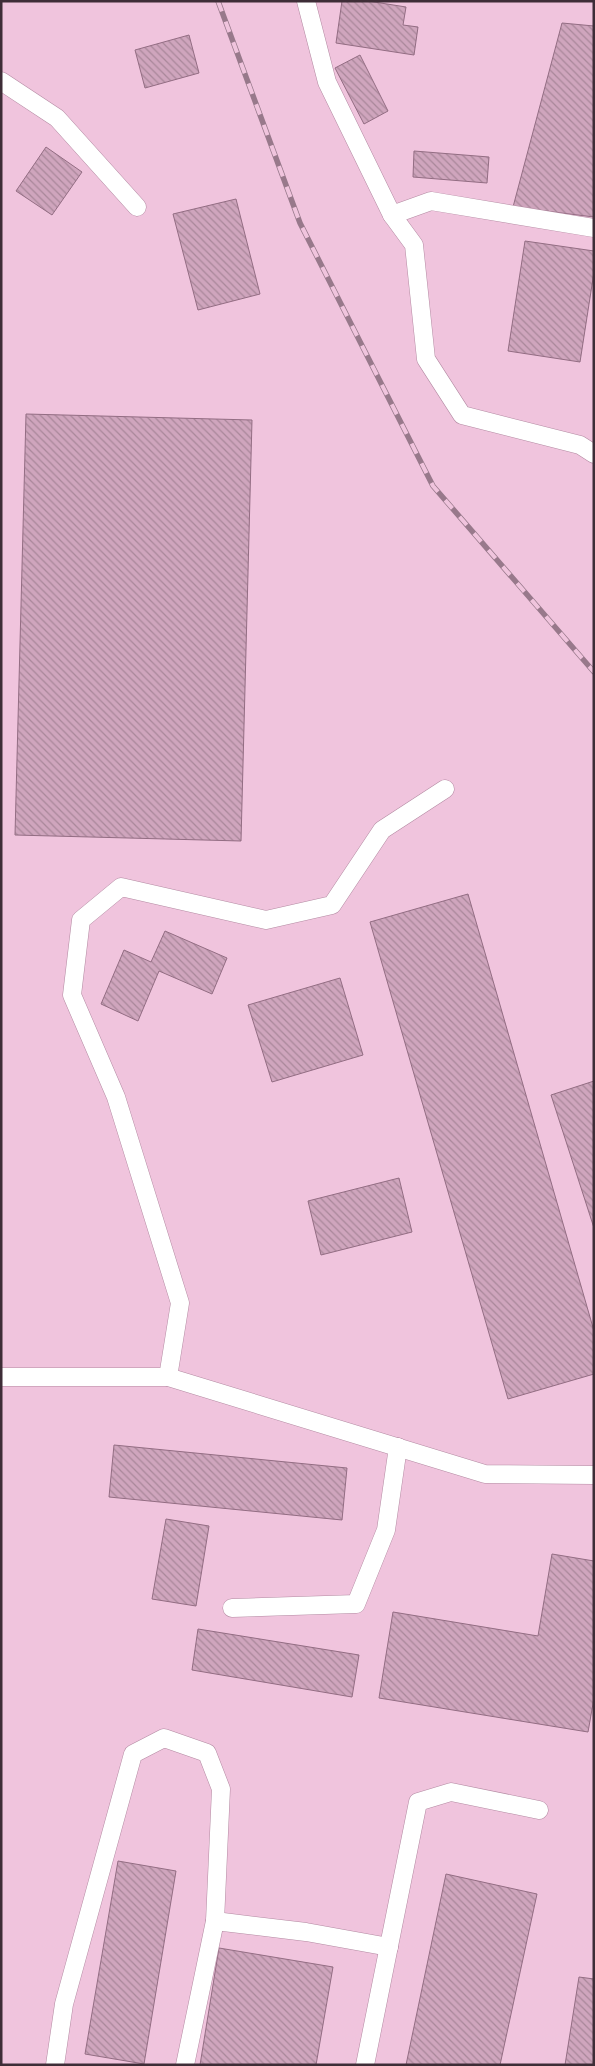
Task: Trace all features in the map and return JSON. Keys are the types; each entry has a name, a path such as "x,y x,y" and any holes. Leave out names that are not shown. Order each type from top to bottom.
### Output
{"lane":[{"path":"306,1 327,82 392,215 414,245 426,359 462,415 580,445 594,454"},
{"path":"1,81 57,118 137,207"},
{"path":"392,215 431,201 594,228"},
{"path":"168,1377 180,1303 116,1097 72,995 81,920 121,887 266,920 332,904 382,830 446,789"},
{"path":"1,1377 168,1377 485,1474 594,1475"},
{"path":"232,1608 356,1604 386,1530 398,1447"},
{"path":"55,2065 64,2004 133,1754 164,1738 207,1753 221,1789 214,1921 185,2065"},
{"path":"365,2065 418,1802 451,1792 540,1810"},
{"path":"214,1921 306,1932 389,1947"}],"building":[{"path":"342,1 368,1 406,7 403,25 418,27 414,55 336,43"},
{"path":"562,23 594,26 594,217 513,207"},
{"path":"189,35 199,73 145,88 135,50"},
{"path":"360,55 388,111 364,124 335,68"},
{"path":"46,147 82,172 52,215 16,191"},
{"path":"414,151 489,157 487,183 413,177"},
{"path":"236,199 260,294 198,310 173,214"},
{"path":"525,241 594,251 594,272 580,362 508,351"},
{"path":"26,414 252,420 241,841 15,835"},
{"path":"468,894 594,1331 594,1374 508,1399 370,922"},
{"path":"165,931 227,958 212,994 159,971 138,1021 101,1004 124,950 151,962"},
{"path":"340,978 363,1055 272,1082 248,1005"},
{"path":"594,1081 594,1228 551,1095"},
{"path":"399,1178 412,1232 321,1255 308,1201"},
{"path":"114,1445 347,1468 342,1520 109,1497"},
{"path":"166,1519 209,1526 196,1606 152,1599"},
{"path":"552,1554 594,1561 594,1698 588,1732 379,1698 393,1612 538,1636"},
{"path":"198,1629 359,1655 352,1697 192,1670"},
{"path":"118,1861 176,1871 144,2064 85,2054"},
{"path":"446,1874 537,1894 500,2065 406,2065"},
{"path":"219,1948 333,1967 316,2065 200,2065"},
{"path":"579,1977 594,1979 594,2065 565,2065"}],"railway":[{"path":"218,1 300,223 433,486 594,672"}]}
